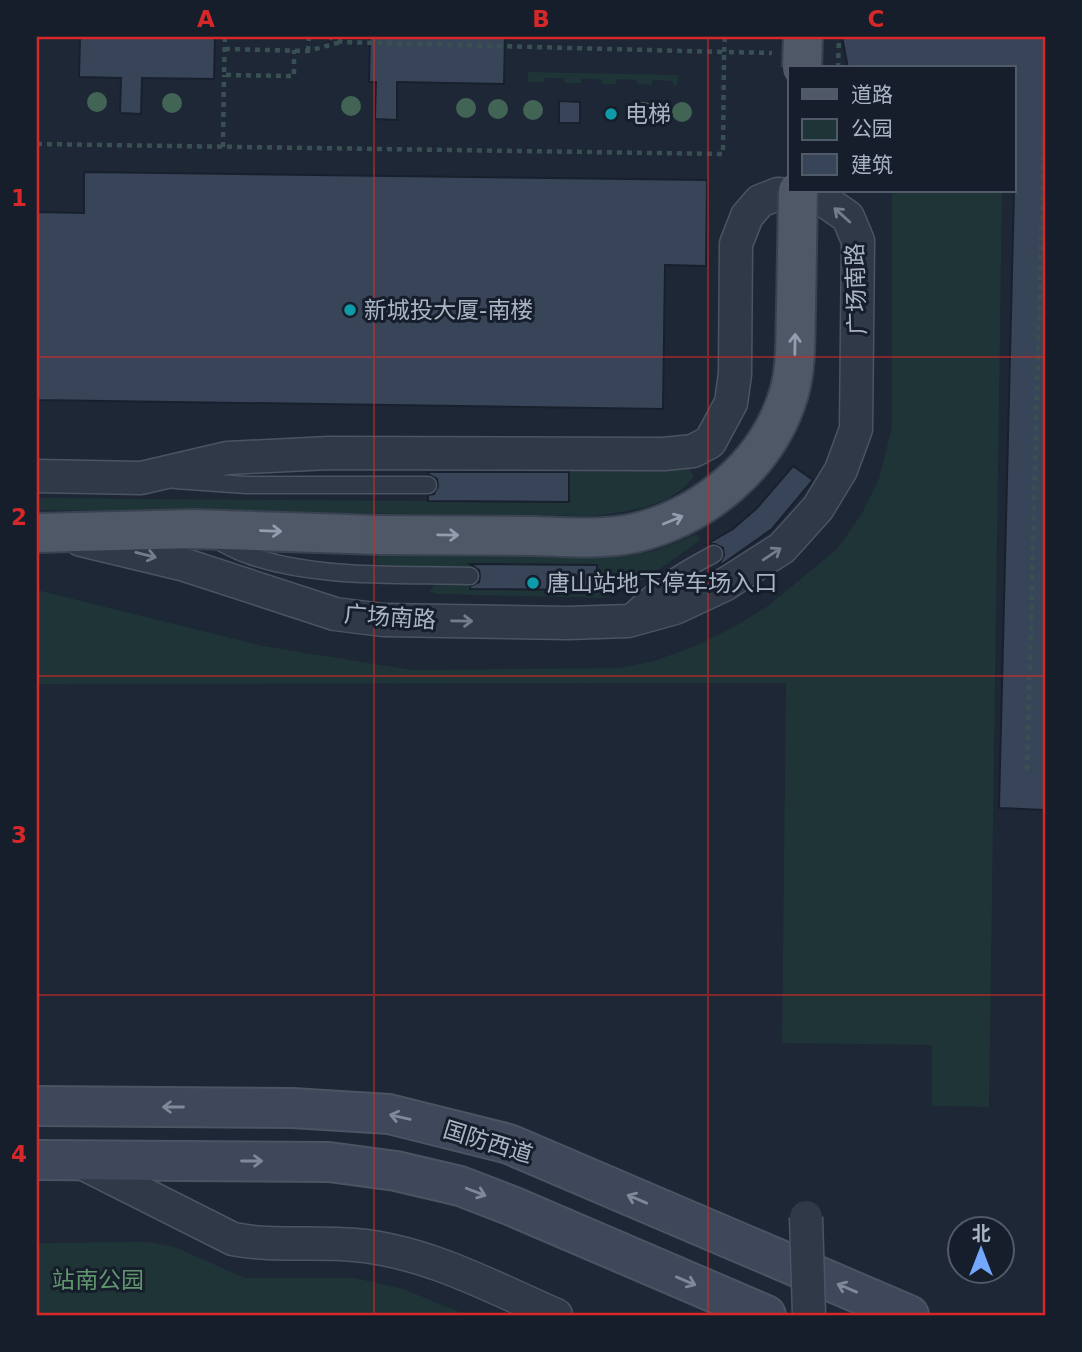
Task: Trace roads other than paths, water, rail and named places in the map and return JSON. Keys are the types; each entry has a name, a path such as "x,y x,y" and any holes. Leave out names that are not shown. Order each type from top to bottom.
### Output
{"main road":[{"path":"46,533 194,529 380,535 580,537 632,533 674,521 706,504 733,482 757,454 777,422 789,393 795,358 798,192"},
{"name":"国防西道","path":"37,1106 292,1108 388,1114 509,1144 909,1315"},
{"path":"37,1160 329,1162 396,1171 460,1186 512,1206 766,1315"}],"street":[{"name":"广场南路","path":"37,477 141,478 227,458 329,453 664,454 693,451 710,442 731,402 735,374 736,244 747,216 760,201 778,194 822,200 848,216 859,241 856,429 841,470 818,508 782,548 724,586 675,608 622,621 568,623 397,620 335,614 185,565 46,533"},
{"path":"77,1160 233,1239 258,1244 355,1245 396,1251 440,1265 556,1315"},
{"path":"806,1217 809,1315"}],"lane":[{"path":"141,478 246,485 428,485"},
{"path":"194,529 248,555 296,566 342,572 470,576"},
{"path":"622,621 655,588 714,554"}],"place":[{"name":"电梯","path":"611,114"},
{"name":"新城投大厦-南楼","path":"350,310"},
{"name":"唐山站地下停车场入口","path":"533,583"}],"park label":[{"name":"站南公园","path":"98,1280"}]}
